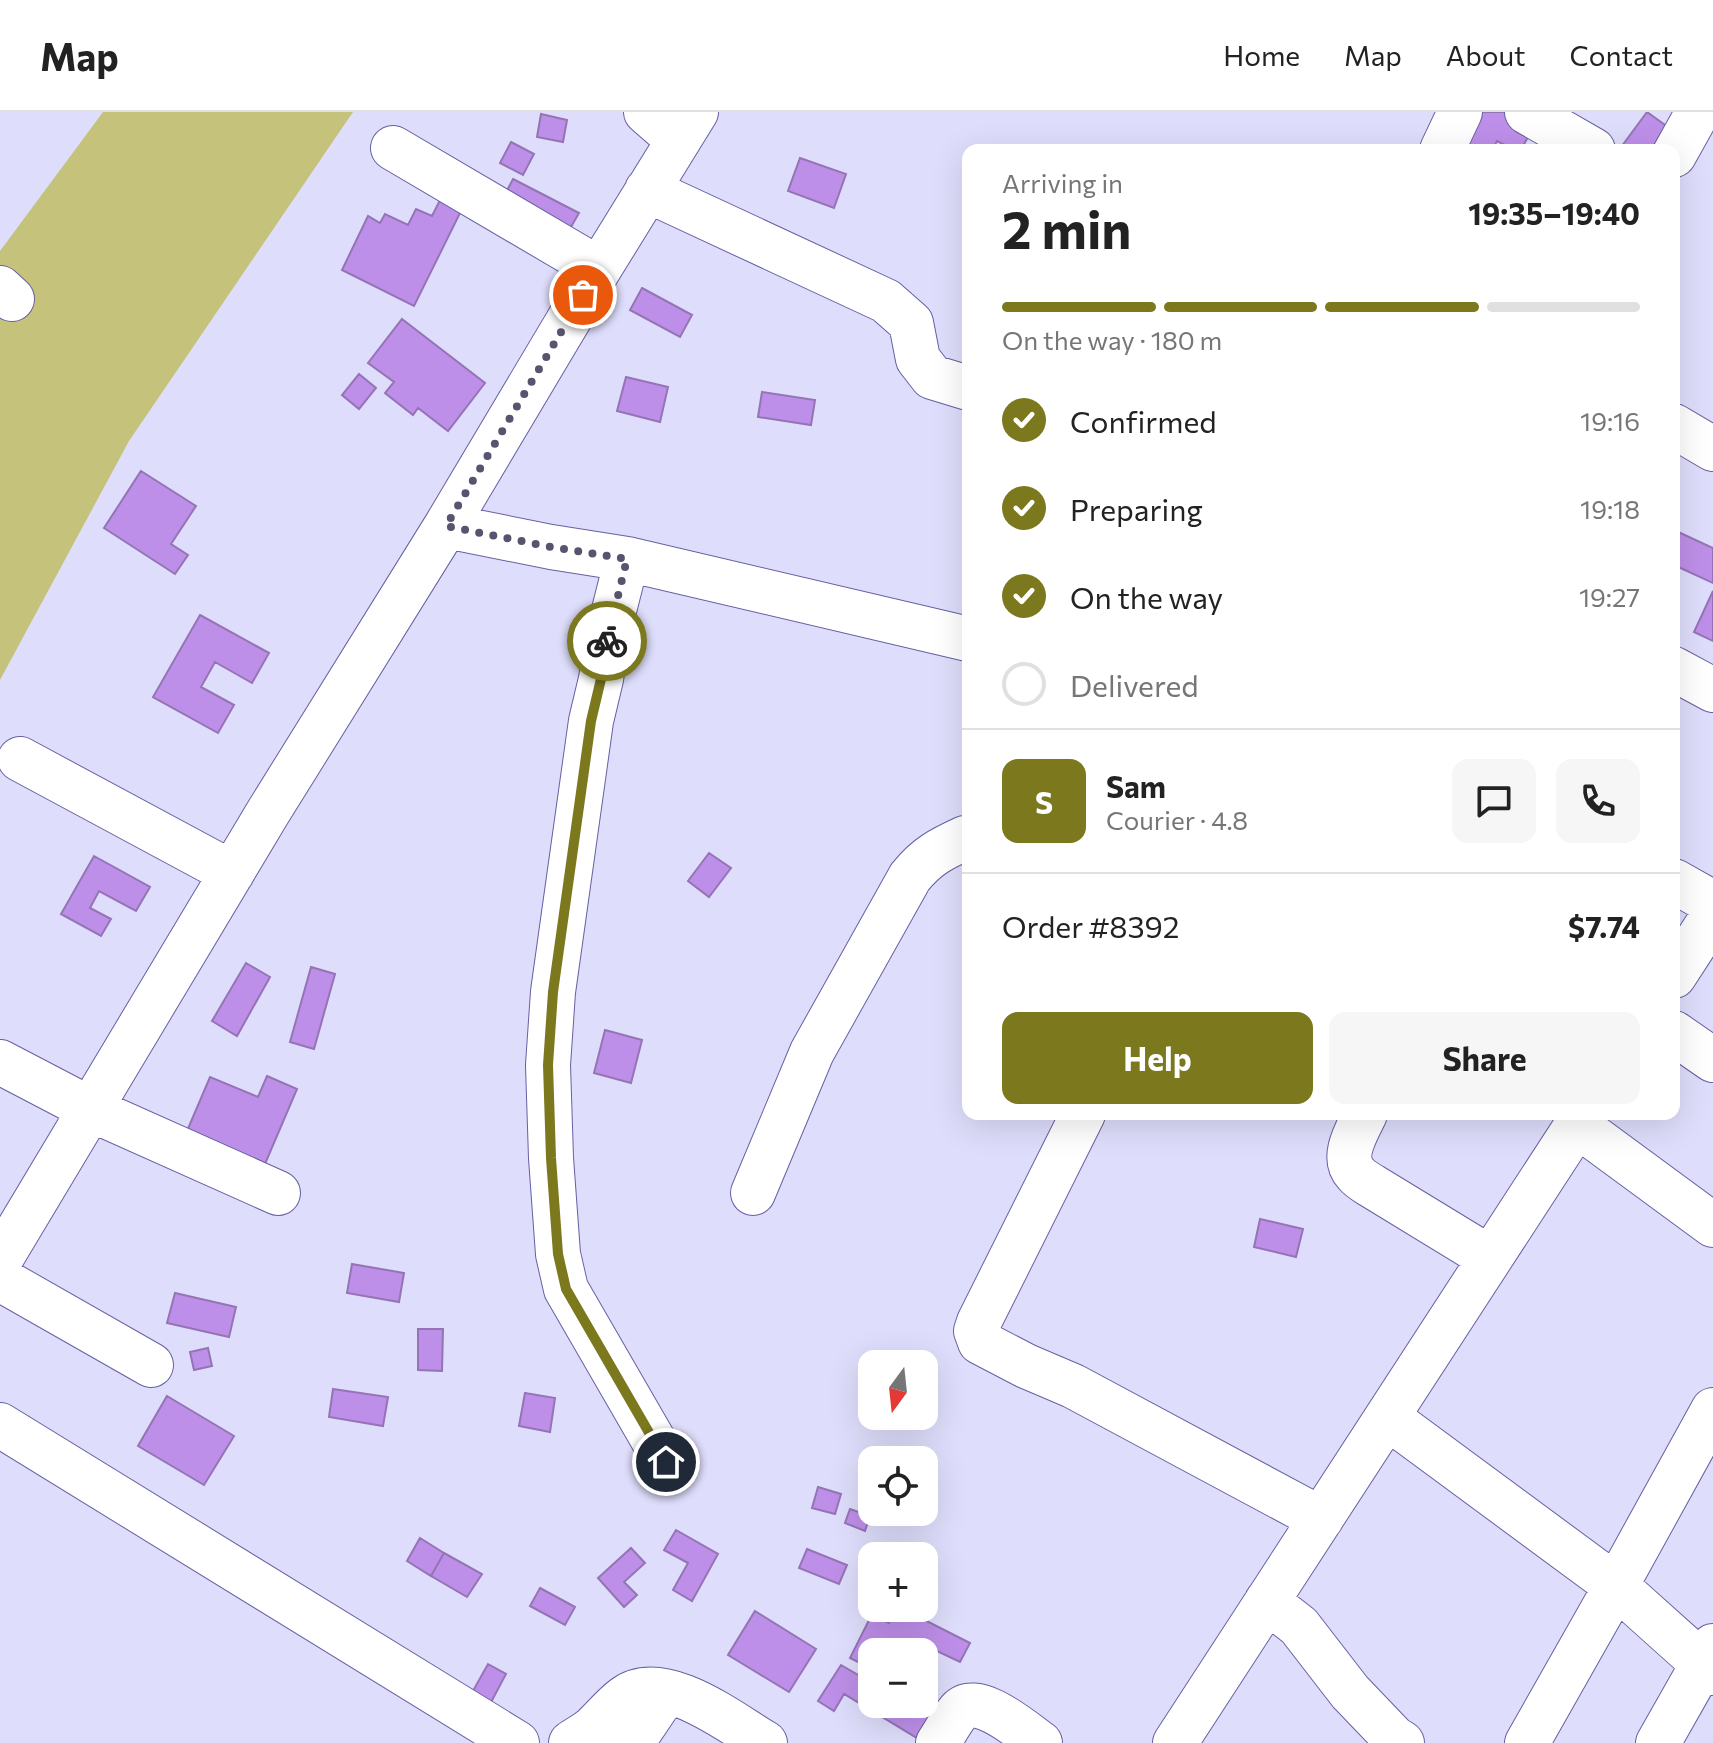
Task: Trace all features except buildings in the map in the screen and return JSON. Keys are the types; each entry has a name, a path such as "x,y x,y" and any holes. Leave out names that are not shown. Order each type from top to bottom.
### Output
{"street":[{"path":"1445,144 1460,112"},
{"path":"1527,112 1583,144"},
{"path":"1680,144 1698,112"},
{"path":"0,1260 647,190 673,121"},
{"path":"393,148 599,269"},
{"path":"647,190 886,301 911,323 918,359 932,377 962,386"},
{"path":"1680,430 1713,449"},
{"path":"446,526 627,559 962,638"},
{"path":"627,559 591,721 553,992 548,1065 551,1158 558,1254 566,1289 666,1462"},
{"path":"1680,672 1713,690"},
{"path":"20,759 232,873"},
{"path":"753,1193 812,1052 910,877 935,852 962,844"},
{"path":"1680,884 1713,903"},
{"path":"1680,967 1713,916"},
{"path":"1680,1037 1713,1060"},
{"path":"0,1062 90,1109 278,1193"},
{"path":"1080,1120 979,1322 976,1331 980,1342 1073,1386 1321,1519"},
{"path":"1362,1120 1350,1144 1350,1163 1355,1174 1490,1258"},
{"path":"1175,1743 1581,1120 1713,1225"},
{"path":"0,1279 151,1365"},
{"path":"1527,1743 1713,1410"},
{"path":"1387,1417 1616,1586 1709,1661 1658,1743"},
{"path":"0,1425 517,1743"},
{"path":"1267,1601 1299,1626 1350,1692 1402,1743"},
{"path":"571,1743 591,1730 624,1697 638,1690 650,1689 691,1699 765,1743"},
{"path":"632,1743 659,1703 672,1693"},
{"path":"938,1743 960,1709 970,1704 995,1713 1040,1743"}],"shaded area":[{"path":"103,112 353,112 129,441 0,680 0,251"}],"way so far":[{"path":"583,295 446,526 627,559 607,641"}],"route":[{"path":"607,641 591,721 553,992 548,1065 551,1158 558,1254 566,1289 666,1462"}]}
